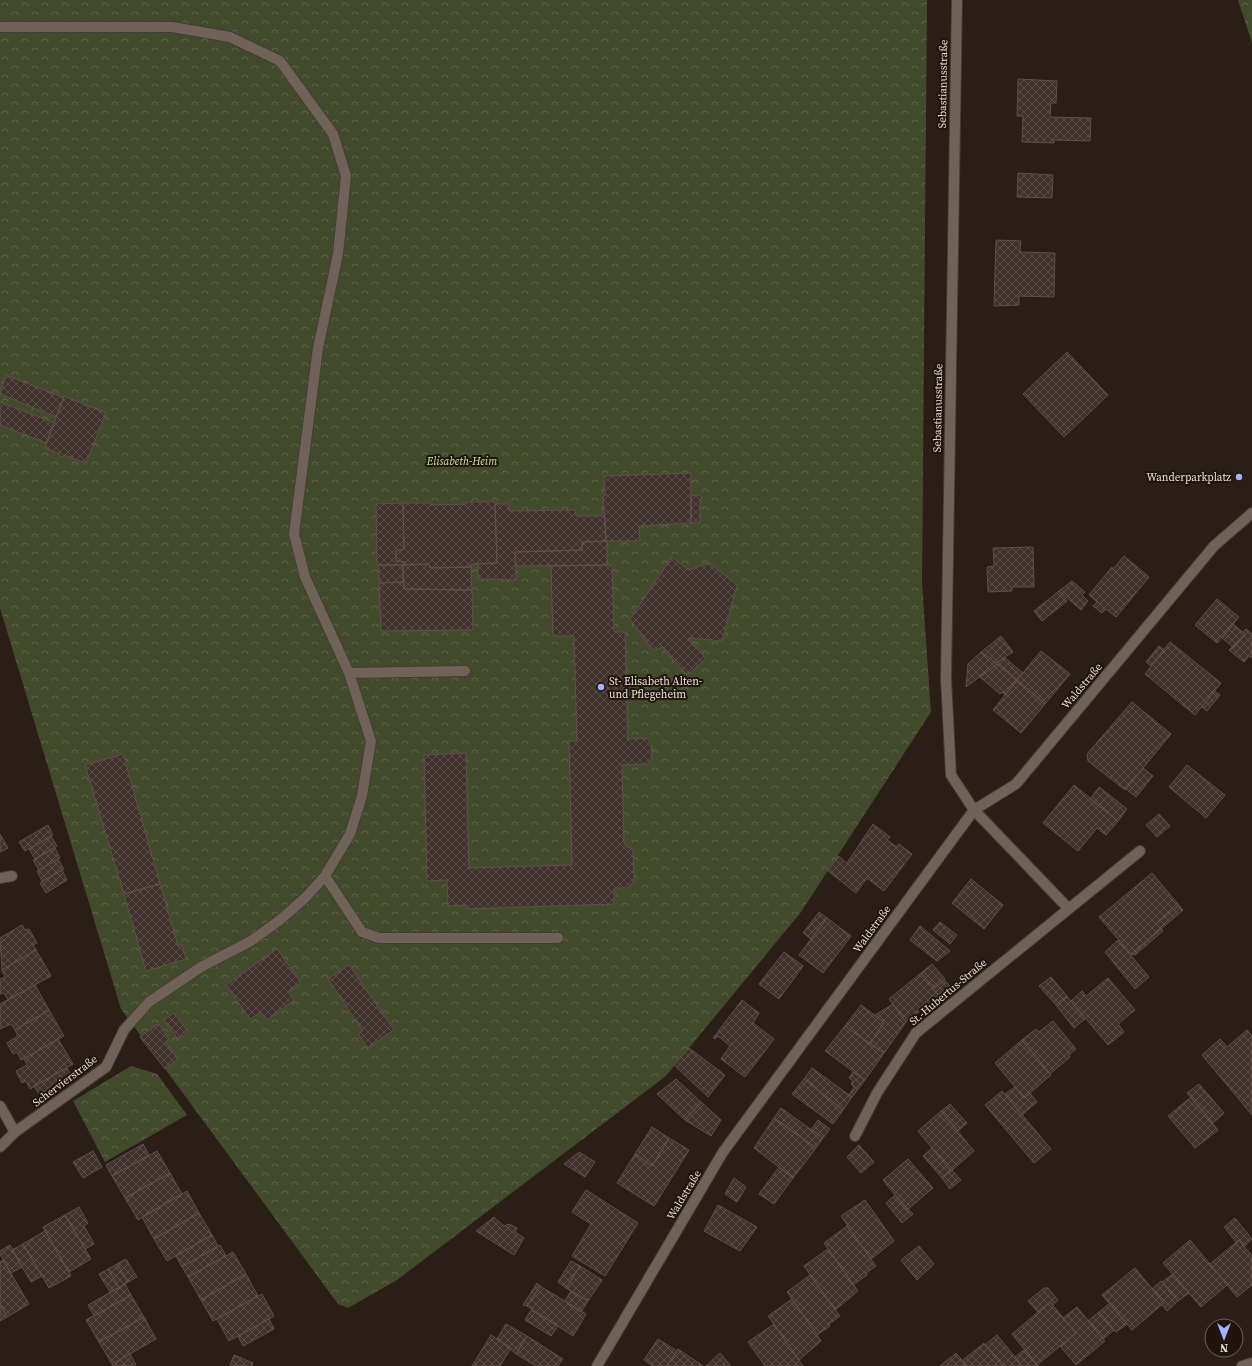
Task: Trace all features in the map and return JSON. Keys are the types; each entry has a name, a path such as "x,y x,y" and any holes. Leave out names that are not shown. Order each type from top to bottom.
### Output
{"street":[{"name":"Sebastianusstraße","path":"957,0 946,679 951,775 974,810"},
{"name":"Schervierstraße","path":"0,27 172,27 230,37 280,61 332,134 346,176 338,254 314,371 294,534 305,577 349,673 371,741 362,796 350,834 326,876 306,897 280,920 251,942 195,971 149,1002 130,1020 106,1067 15,1132 0,1147"},
{"name":"Waldstraße","path":"597,1366 723,1152 974,810 1016,784 1214,546 1252,513"},
{"path":"349,673 465,671"},
{"path":"974,810 1068,908"},
{"name":"St.-Hubertus-Straße","path":"855,1136 877,1094 916,1033 1140,851"},
{"path":"0,878 12,876"},
{"path":"326,876 362,932 380,938 558,938"},
{"path":"0,1106 15,1132"},
{"path":"1242,1366 1252,1363"}],"green space":[{"name":"Elisabeth-Heim","path":"0,0 927,0 922,583 931,712 801,912 666,1076 397,1280 348,1308 338,1304 121,1009 0,608"},
{"path":"1238,0 1252,0 1252,43"},
{"path":"131,1066 157,1074 187,1115 105,1162 73,1101"}],"building":[{"path":"1018,79 1057,81 1056,103 1051,103 1050,117 1091,118 1090,141 1054,140 1054,143 1022,142 1023,116 1017,116"},
{"path":"1018,173 1053,175 1052,198 1017,197"},
{"path":"996,240 1021,241 1020,252 1055,253 1054,297 1019,296 1019,305 994,306"},
{"path":"1067,352 1108,395 1064,437 1023,394"},
{"path":"6,375 64,398 56,417 0,394"},
{"path":"64,396 106,413 86,463 64,455 63,457 59,456 60,454 45,448"},
{"path":"0,402 54,423 46,443 0,425"},
{"path":"691,473 691,523 639,526 640,541 606,541 603,496 605,496 604,476"},
{"path":"699,495 702,498 700,503 700,523 691,523 691,496"},
{"path":"467,502 495,502 497,563 471,564 471,567 430,568 429,564 405,565 405,562 396,561 396,551 404,549 403,503 430,503 430,505 467,504"},
{"path":"403,503 404,549 396,551 396,561 405,562 405,565 377,565 376,504"},
{"path":"495,504 509,504 509,511 575,510 576,516 605,516 606,541 582,542 582,550 515,552 516,580 478,579 478,564 497,563"},
{"path":"607,541 607,565 516,566 515,552 582,550 582,542"},
{"path":"1033,547 1034,587 1012,587 1012,591 988,592 987,567 994,566 993,548"},
{"path":"1124,556 1149,577 1116,617 1106,609 1102,613 1093,606 1097,602 1089,595 1112,567 1113,569"},
{"path":"672,557 688,570 709,563 737,585 722,641 688,638 706,659 687,675 662,647 654,651 630,619"},
{"path":"429,564 430,568 471,567 472,590 404,589 403,565"},
{"path":"379,565 403,565 403,582 379,583"},
{"name":"St- Elisabeth Alten- und Pflegeheim","path":"612,565 614,632 625,632 628,739 646,738 651,743 652,759 647,764 622,765 624,844 633,851 634,881 628,888 614,888 614,904 468,909 467,905 448,906 447,880 427,881 424,755 466,753 469,868 572,865 569,741 577,741 574,636 553,636 551,566"},
{"path":"1072,581 1085,592 1082,595 1088,601 1081,610 1059,591"},
{"path":"403,582 404,589 472,590 473,630 381,631 379,583"},
{"path":"1059,591 1067,601 1042,621 1034,611"},
{"path":"1217,599 1239,617 1217,643 1195,625"},
{"path":"1233,624 1245,634 1234,648 1222,638"},
{"path":"1246,629 1252,634 1252,658 1249,656 1244,662 1229,650 1245,634 1243,632"},
{"path":"1001,636 1013,652 996,663 981,652"},
{"path":"1170,642 1221,683 1195,715 1145,674"},
{"path":"1159,646 1164,650 1151,666 1146,662"},
{"path":"1041,651 1070,674 1045,704 1017,680"},
{"path":"981,652 997,664 966,687 968,664"},
{"path":"1005,658 1023,673 1017,680 996,663"},
{"path":"997,664 1017,680 1005,695 1002,692 1000,694 980,677"},
{"path":"1017,680 1045,704 1021,733 993,710"},
{"path":"1214,691 1220,695 1207,711 1202,707"},
{"path":"1132,702 1171,734 1125,790 1088,761 1087,754"},
{"path":"123,754 160,884 124,894 85,765"},
{"path":"1187,765 1225,795 1206,818 1169,787"},
{"path":"1143,768 1153,776 1136,797 1126,789"},
{"path":"1074,785 1118,821 1106,835 1097,828 1078,851 1043,823"},
{"path":"1099,787 1127,809 1118,821 1090,799"},
{"path":"1159,814 1170,826 1157,837 1146,825"},
{"path":"873,824 890,837 887,840 897,847 899,844 912,854 884,891 867,878 856,893 828,871 838,856 847,863"},
{"path":"48,825 53,835 25,851 19,842"},
{"path":"0,834 8,848 0,852"},
{"path":"51,836 57,846 35,859 29,849"},
{"path":"55,848 60,858 39,870 33,860"},
{"path":"58,859 64,869 42,881 37,871"},
{"path":"62,870 67,880 46,893 40,883"},
{"path":"1152,873 1183,910 1182,911 1178,906 1156,924 1161,929 1131,954 1099,917"},
{"path":"971,879 1003,905 984,929 952,903"},
{"path":"160,884 178,946 182,944 186,959 146,971 124,894"},
{"path":"1178,906 1182,911 1161,929 1156,924"},
{"path":"819,912 827,918 811,939 803,933"},
{"path":"827,918 851,936 823,973 799,955"},
{"path":"940,922 957,935 950,944 933,930"},
{"path":"22,925 25,930 29,929 37,943 33,945 36,950 2,970 0,938"},
{"path":"920,926 950,951 937,961 910,940"},
{"path":"1161,929 1163,931 1135,955 1131,954"},
{"path":"1118,940 1149,977 1135,989 1105,952"},
{"path":"277,949 301,983 288,992 294,1000 267,1020 261,1012 250,1019 226,985"},
{"path":"36,950 51,976 8,1000 4,993 0,994 0,979 5,977 2,970"},
{"path":"784,952 803,966 779,999 759,984"},
{"path":"932,964 945,979 935,987 930,984 921,973"},
{"path":"349,965 394,1030 368,1048 358,1034 363,1031 328,979"},
{"path":"921,973 930,984 935,987 933,989 939,996 906,1022 889,999"},
{"path":"1051,977 1067,996 1056,1005 1039,986"},
{"path":"1108,978 1135,1010 1118,1024 1124,1032 1108,1045 1071,1001 1082,991 1086,996"},
{"path":"944,980 950,986 938,995 933,989"},
{"path":"35,985 49,1010 15,1030 11,1024 0,1029 0,1004"},
{"path":"1067,996 1085,1019 1074,1028 1056,1005"},
{"path":"742,1000 759,1013 753,1023 774,1039 745,1077 721,1059 730,1046 718,1036 715,1039 713,1038"},
{"path":"893,1004 906,1022 884,1053 870,1044 884,1022 875,1015"},
{"path":"861,1005 884,1022 870,1044 845,1026"},
{"path":"49,1010 64,1036 21,1060 17,1052 13,1054 7,1043 18,1036 15,1030"},
{"path":"174,1013 188,1032 178,1039 164,1020"},
{"path":"1053,1021 1076,1049 1069,1055 1070,1057 1050,1074 1022,1040 1036,1029 1039,1032"},
{"path":"158,1024 169,1039 165,1042 178,1059 165,1069 140,1037"},
{"path":"845,1026 884,1053 865,1080 825,1051"},
{"path":"1247,1030 1252,1036 1252,1115 1202,1055 1220,1039 1227,1047"},
{"path":"58,1039 73,1064 30,1089 26,1081 22,1083 16,1071 27,1065 24,1059"},
{"path":"1022,1040 1051,1075 1024,1098 995,1063"},
{"path":"689,1048 725,1075 708,1097 674,1065"},
{"path":"67,1068 73,1079 41,1097 34,1086"},
{"path":"812,1068 852,1097 843,1110 804,1079"},
{"path":"853,1072 865,1080 852,1097 849,1095 854,1087 851,1084 853,1081 849,1078"},
{"path":"676,1079 701,1102 685,1120 657,1094"},
{"path":"804,1079 843,1110 833,1124 792,1094"},
{"path":"1199,1084 1224,1113 1213,1123 1187,1093"},
{"path":"1015,1087 1024,1098 1030,1093 1037,1102 1022,1115 1005,1094"},
{"path":"1002,1091 1051,1149 1034,1163 985,1105"},
{"path":"1191,1097 1218,1130 1195,1148 1168,1116"},
{"path":"701,1102 721,1120 711,1136 685,1120"},
{"path":"950,1104 967,1123 958,1131 941,1111"},
{"path":"781,1108 823,1138 816,1148 774,1118"},
{"path":"941,1111 974,1151 951,1171 918,1131"},
{"path":"774,1118 816,1148 793,1178 754,1148"},
{"path":"818,1120 830,1129 823,1138 811,1130"},
{"path":"652,1127 669,1138 652,1166 635,1154"},
{"path":"669,1138 689,1150 654,1206 617,1183 635,1154 652,1166"},
{"path":"143,1144 149,1155 112,1176 106,1165"},
{"path":"859,1145 874,1162 861,1173 847,1157"},
{"path":"932,1148 951,1171 942,1178 923,1156"},
{"path":"93,1151 102,1167 83,1178 73,1162"},
{"path":"157,1151 170,1173 125,1198 112,1176"},
{"path":"579,1152 595,1162 585,1177 564,1164"},
{"path":"908,1159 933,1188 907,1210 883,1180"},
{"path":"779,1167 793,1178 774,1204 759,1194"},
{"path":"952,1170 961,1180 950,1189 942,1178"},
{"path":"170,1173 182,1194 138,1220 125,1198"},
{"path":"734,1178 746,1187 737,1202 725,1194"},
{"path":"586,1190 638,1223 605,1276 572,1256 591,1224 572,1212"},
{"path":"187,1191 199,1213 154,1239 142,1217"},
{"path":"895,1195 913,1214 902,1223 886,1203"},
{"path":"865,1200 894,1241 871,1259 841,1216"},
{"path":"718,1205 757,1227 740,1251 704,1231"},
{"path":"79,1207 88,1223 84,1226 94,1244 85,1249 65,1215"},
{"path":"199,1213 212,1235 167,1261 154,1239"},
{"path":"65,1215 91,1259 69,1272 43,1227"},
{"path":"494,1217 504,1226 509,1224 517,1228 515,1232 524,1238 514,1255 476,1231"},
{"path":"1235,1218 1252,1239 1244,1247 1239,1240 1236,1242 1224,1227"},
{"path":"847,1226 876,1266 866,1273 867,1275 853,1285 824,1243"},
{"path":"45,1231 71,1276 49,1288 23,1244"},
{"path":"212,1235 218,1246 182,1267 176,1256"},
{"path":"1190,1240 1227,1285 1201,1307 1163,1263"},
{"path":"1239,1240 1252,1256 1252,1285 1237,1297 1210,1264"},
{"path":"23,1244 42,1276 31,1282 12,1250"},
{"path":"10,1245 22,1267 11,1273 0,1254 0,1251"},
{"path":"220,1245 226,1256 188,1277 182,1267"},
{"path":"919,1246 934,1264 917,1280 901,1260"},
{"path":"828,1249 858,1291 835,1310 804,1266"},
{"path":"233,1252 246,1274 201,1300 188,1277"},
{"path":"126,1259 137,1277 128,1282 117,1264"},
{"path":"3,1260 29,1304 7,1317 0,1304 0,1262"},
{"path":"571,1261 580,1266 566,1288 558,1282"},
{"path":"117,1264 128,1282 119,1288 108,1269"},
{"path":"580,1266 602,1280 588,1301 566,1288"},
{"path":"1135,1268 1164,1303 1132,1330 1102,1295"},
{"path":"108,1269 119,1288 110,1292 99,1274"},
{"path":"246,1274 258,1296 213,1321 201,1300"},
{"path":"1173,1274 1189,1293 1178,1301 1162,1282"},
{"path":"810,1275 840,1316 829,1324 830,1326 817,1335 787,1292"},
{"path":"1161,1281 1178,1301 1167,1311 1162,1305 1164,1303 1152,1289"},
{"path":"537,1283 540,1286 527,1306 523,1305"},
{"path":"125,1284 131,1295 94,1316 88,1305"},
{"path":"540,1286 586,1314 573,1336 527,1306"},
{"path":"1044,1288 1048,1288 1058,1300 1053,1305 1050,1302 1038,1312 1028,1301"},
{"path":"571,1291 588,1301 581,1312 565,1301"},
{"path":"262,1294 274,1316 229,1341 217,1319"},
{"path":"131,1295 144,1317 99,1342 86,1320"},
{"path":"792,1299 821,1341 799,1360 768,1316"},
{"path":"1050,1302 1076,1333 1037,1365 1012,1334"},
{"path":"1110,1303 1127,1324 1116,1332 1099,1312"},
{"path":"0,1304 7,1317 0,1321"},
{"path":"1077,1307 1105,1341 1076,1365 1060,1346 1076,1333 1063,1318"},
{"path":"531,1310 558,1326 551,1336 525,1320"},
{"path":"1099,1312 1114,1330 1103,1339 1088,1321"},
{"path":"144,1317 156,1339 112,1364 99,1342"},
{"path":"269,1319 274,1329 243,1346 238,1336"},
{"path":"506,1324 527,1336 516,1354 510,1349 511,1348 497,1339"},
{"path":"774,1324 803,1366 765,1366 748,1342"},
{"path":"491,1335 511,1348 500,1366 472,1366"},
{"path":"997,1335 1022,1366 1003,1366 985,1345"},
{"path":"527,1336 563,1359 558,1366 536,1366 516,1354"},
{"path":"658,1339 677,1351 667,1366 653,1366 644,1360"},
{"path":"984,1343 1003,1366 967,1366 963,1360"},
{"path":"678,1349 703,1366 667,1366"},
{"path":"1025,1349 1039,1366 1022,1366 1015,1357"},
{"path":"720,1353 731,1366 706,1366"},
{"path":"956,1353 967,1366 940,1366"},
{"path":"130,1354 136,1365 113,1366 112,1364"},
{"path":"234,1355 253,1363 252,1366 230,1365"}],"place":[{"name":"Wanderparkplatz","path":"1239,477"},
{"name":"St- Elisabeth Alten- und Pflegeheim","path":"601,687"}]}
